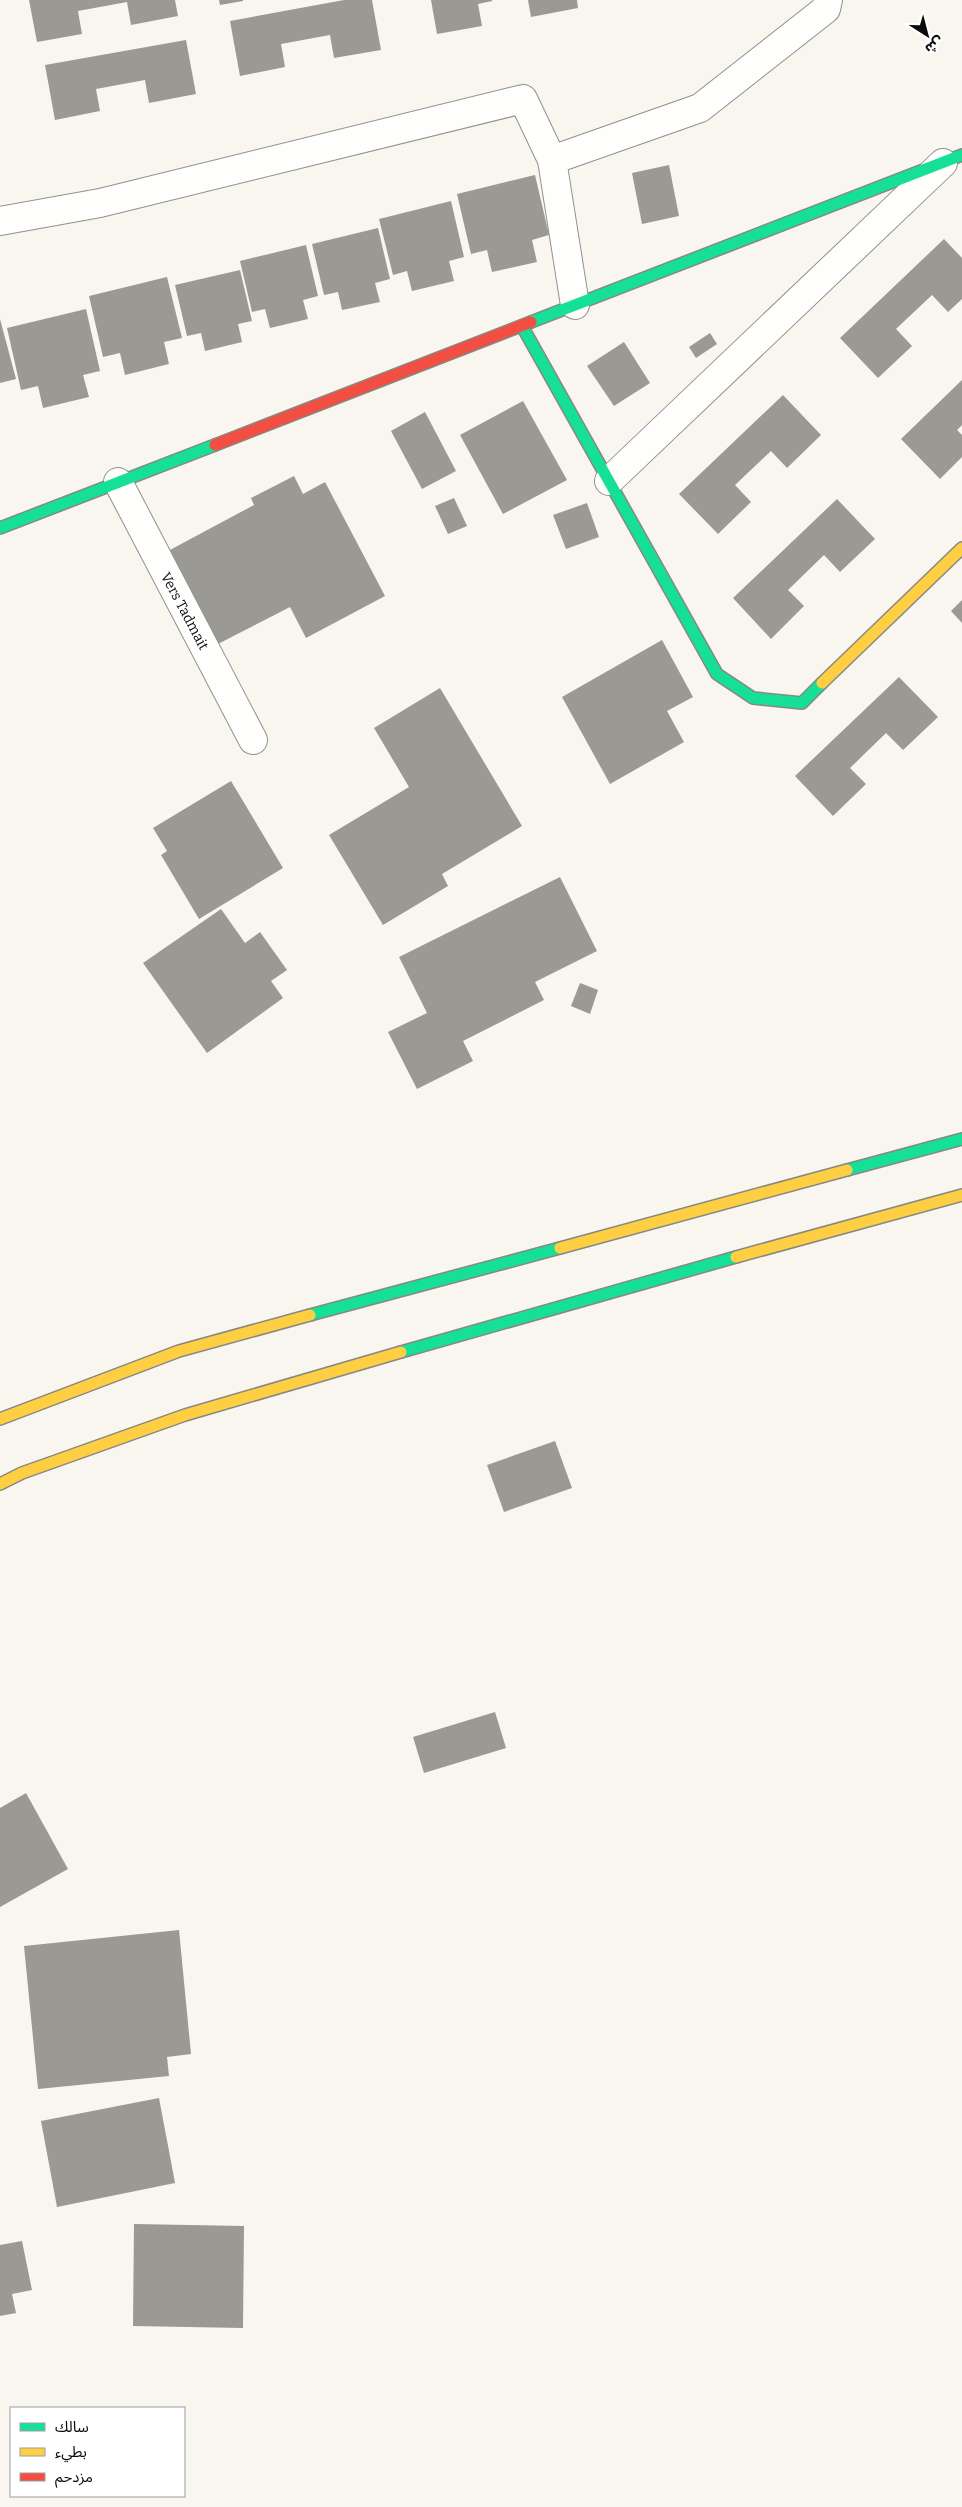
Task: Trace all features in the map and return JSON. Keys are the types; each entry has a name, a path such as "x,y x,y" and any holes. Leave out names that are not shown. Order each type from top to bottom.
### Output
{"main road":[{"path":"0,528 952,159"},
{"path":"522,326 717,674 754,698 802,703 962,548"},
{"path":"0,1419 179,1351 962,1139"},
{"path":"0,1484 22,1473 185,1415 512,1319 962,1195"}],"street":[{"path":"552,160 700,108 826,9 828,0"},
{"path":"0,221 100,202 523,99 552,160 575,306"},
{"path":"609,481 952,159"},
{"name":"Vers Tadmait","path":"118,482 253,740"}],"building":[{"path":"29,0 175,0 178,16 131,25 127,2 78,11 82,34 37,42"},
{"path":"219,0 243,0 243,1 220,5"},
{"path":"344,0 372,0 381,50 334,58 330,35 281,44 285,67 240,76 230,21"},
{"path":"431,0 492,1 478,4 482,26 437,34"},
{"path":"528,0 577,0 578,8 531,17"},
{"path":"186,40 196,94 149,103 145,80 96,89 100,111 55,120 45,65"},
{"path":"669,165 679,216 642,224 632,173"},
{"path":"535,175 549,235 532,240 537,262 492,272 487,250 471,254 457,194"},
{"path":"451,201 464,257 449,261 454,281 412,291 407,271 393,275 379,219"},
{"path":"378,228 390,279 375,283 380,302 342,310 338,292 324,295 312,244"},
{"path":"944,239 962,258 962,299 948,312 932,295 896,329 912,346 878,378 840,338"},
{"path":"306,245 318,296 303,300 308,319 270,328 265,309 252,312 240,261"},
{"path":"240,270 252,321 238,324 242,342 205,351 201,333 187,336 175,285"},
{"path":"167,277 182,338 164,342 169,364 125,375 120,353 103,357 89,296"},
{"path":"86,309 100,371 83,375 89,397 43,408 38,386 21,390 7,328"},
{"path":"0,319 16,379 0,383"},
{"path":"710,333 717,344 696,358 689,347"},
{"path":"624,342 650,383 614,406 587,366"},
{"path":"962,380 962,425 957,430 962,435 962,457 940,479 901,439"},
{"path":"783,395 821,435 787,468 771,451 735,485 751,502 718,534 679,494"},
{"path":"523,401 567,480 503,514 460,435"},
{"path":"425,412 456,471 422,489 391,431"},
{"path":"294,476 303,494 325,482 385,596 306,638 290,607 216,645 168,551 254,505 251,498"},
{"path":"454,498 467,526 448,534 435,506"},
{"path":"837,499 875,539 840,572 824,555 788,590 804,606 771,639 733,598"},
{"path":"587,503 599,537 566,549 553,515"},
{"path":"962,600 962,623 951,611"},
{"path":"662,640 693,697 667,711 684,742 610,784 562,697"},
{"path":"899,677 938,717 903,750 886,733 850,768 866,784 833,816 795,776"},
{"path":"440,688 522,826 442,874 448,886 383,925 329,835 409,787 374,728"},
{"path":"231,781 283,868 199,919 161,855 167,851 153,828"},
{"path":"560,877 597,951 535,982 544,1000 463,1041 473,1061 417,1089 388,1032 427,1013 399,957"},
{"path":"221,909 245,943 260,932 287,970 271,981 283,998 207,1053 143,963"},
{"path":"580,983 598,990 590,1014 571,1006"},
{"path":"555,1441 572,1488 504,1512 487,1465"},
{"path":"495,1712 506,1748 424,1773 413,1737"},
{"path":"26,1793 68,1869 0,1907 0,1808"},
{"path":"179,1930 191,2054 167,2057 169,2076 38,2089 24,1946"},
{"path":"159,2098 175,2183 57,2207 41,2121"},
{"path":"134,2224 244,2226 243,2328 133,2326"},
{"path":"22,2241 32,2290 12,2294 16,2313 0,2316 0,2245"}],"traffic: fast":[{"path":"531,322 962,155"},
{"path":"522,326 717,674 753,698 802,703 822,683"},
{"path":"0,528 215,445"},
{"path":"847,1170 962,1139"},
{"path":"310,1315 560,1248"},
{"path":"401,1352 736,1257"}],"traffic: slow":[{"path":"822,683 962,548"},
{"path":"560,1248 847,1170"},
{"path":"736,1257 962,1195"},
{"path":"0,1419 179,1351 310,1315"},
{"path":"0,1484 22,1473 185,1415 401,1352"}],"traffic: jam":[{"path":"215,445 531,322"}]}
